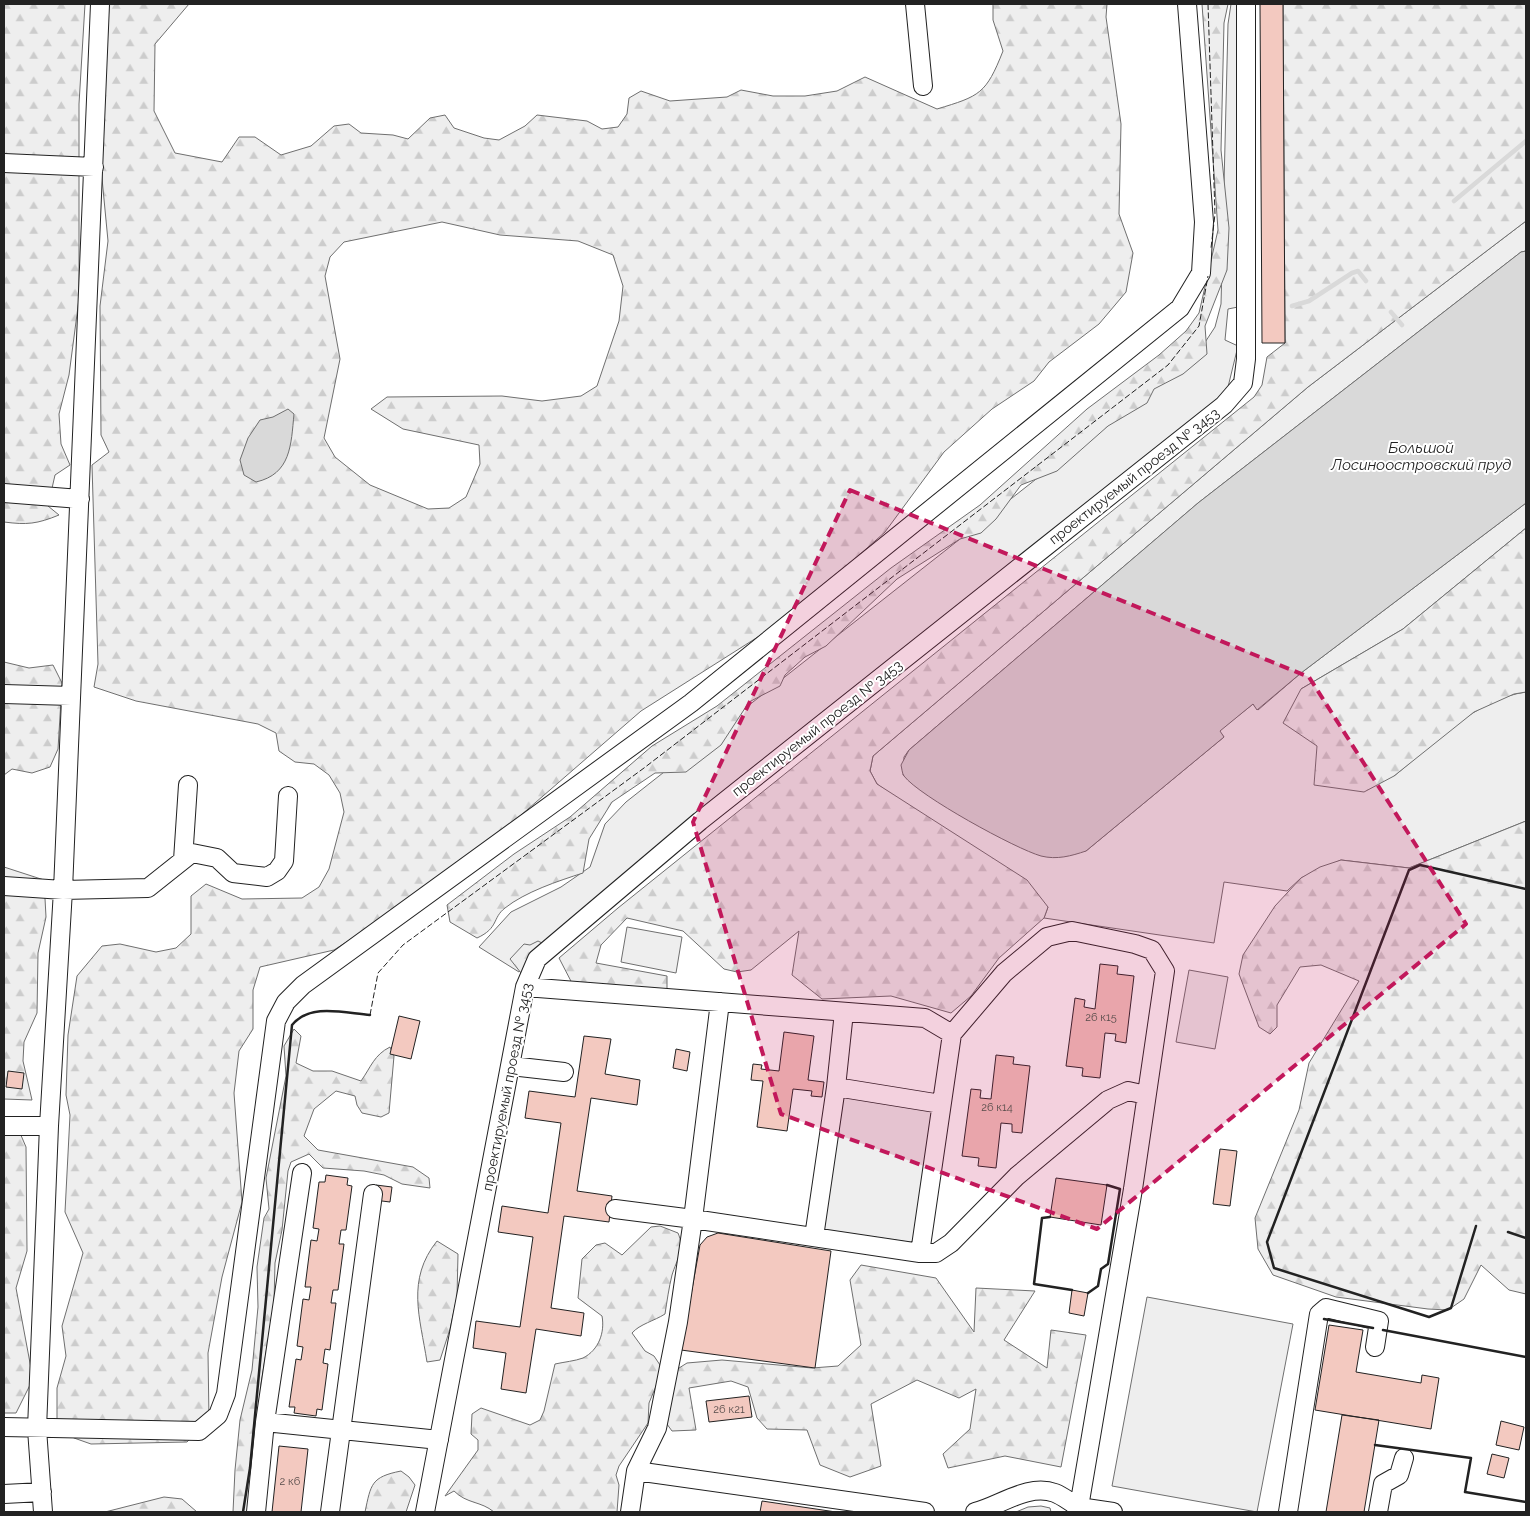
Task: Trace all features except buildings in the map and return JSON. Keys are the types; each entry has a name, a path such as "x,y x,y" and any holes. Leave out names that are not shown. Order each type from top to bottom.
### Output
{"street":[{"path":"43,1512 37,1429 49,1126 63,890 100,4"},
{"path":"915,4 923,86"},
{"path":"4,1427 199,1431 218,1415 226,1394 276,1022 286,1002 303,985 690,703 1149,335 1180,308 1201,273 1204,222 1187,4"},
{"name":"проектируемый проезд № 3453","path":"425,1512 525,987 537,959 700,821 1224,405 1239,389 1246,371 1246,4"},
{"path":"4,163 94,166"},
{"path":"4,493 80,499"},
{"path":"4,694 71,696"},
{"path":"183,860 188,786"},
{"path":"4,886 63,890 148,888 192,853 217,858 233,874 267,877 277,871 284,861 288,796"},
{"path":"920,1253 952,1034 1004,973 1047,937 1072,931 1135,944 1152,950 1165,971 1133,1189 1078,1510"},
{"path":"525,987 925,1018 952,1034"},
{"path":"630,1512 636,1471 658,1428 678,1322 720,1002"},
{"path":"814,1237 836,1087 844,1012"},
{"path":"511,1066 564,1072"},
{"path":"836,1087 941,1104"},
{"path":"615,1209 920,1253 936,1252 950,1243 1017,1176 1108,1100 1128,1091 1146,1095"},
{"path":"4,1126 49,1126"},
{"path":"256,1512 265,1422 302,1173"},
{"path":"330,1512 373,1194"},
{"path":"1288,1512 1319,1314 1326,1308 1379,1320 1375,1347"},
{"path":"265,1422 439,1440"},
{"path":"1378,1512 1382,1484 1399,1475 1404,1458"},
{"path":"636,1471 926,1512"},
{"path":"975,1512 1023,1493 1040,1491 1054,1493 1078,1510 1113,1512"},
{"path":"4,1494 42,1492"}],"highlighted area":[{"path":"850,490 1309,677 1466,924 1097,1229 781,1114 693,822"}],"green space":[{"path":"4,4 85,4 79,104 79,299 69,375 59,414 61,444 70,465 55,475 48,506 59,515 38,522 26,523 4,522"},
{"path":"109,4 189,4 155,44 154,111 175,153 222,162 239,137 255,137 281,155 311,146 334,126 349,124 361,133 393,135 408,139 430,118 445,115 454,128 484,138 499,140 525,126 537,115 587,121 602,129 618,127 627,114 629,98 641,91 670,101 727,97 741,90 773,96 805,96 837,91 865,77 937,109 972,96 986,85 992,76 1003,51 993,20 993,4 1107,4 1106,17 1121,124 1119,214 1133,253 1126,292 1099,324 1049,362 1034,381 992,409 944,452 885,532 791,616 641,711 475,855 395,911 334,950 260,967 253,990 253,1029 239,1051 234,1093 242,1202 222,1277 208,1353 209,1420 187,1442 91,1444 74,1438 57,1426 57,1388 66,1356 62,1326 83,1253 65,1212 70,1115 66,1095 68,1035 77,976 102,946 120,944 156,952 176,948 191,934 191,896 206,884 242,899 302,898 319,887 329,869 344,812 340,793 329,775 314,764 295,762 279,751 276,733 258,724 136,701 94,687 98,664 92,465 109,452 101,435 100,306 108,241 101,168","holes":["442,222 500,235 578,241 613,255 623,286 619,321 597,386 581,396 542,401 502,396 387,397 371,409 403,429 479,445 480,464 466,497 449,508 428,509 370,485 335,457 324,438 340,359 325,276 330,257 344,242"]},
{"path":"1202,4 1228,4 1224,23 1221,150 1229,228 1227,270 1205,326 1207,354 1183,374 1154,389 1147,403 1108,426 1057,471 1021,485 996,519 981,533 960,539 897,579 826,646 805,657 785,675 780,686 749,702 721,745 686,772 655,773 612,802 589,839 583,873 542,888 513,902 501,912 489,930 477,938 450,922 447,905 514,854 570,817 652,746 717,706 891,568 980,505 1087,409 1159,355 1186,331 1199,313 1218,230"},
{"path":"1231,4 1240,4 1238,307 1228,309 1225,340 1238,346 1228,387 1215,403 532,951 519,972 479,947 511,912 561,887 590,867 605,824 626,802 1200,350 1215,327 1221,304 1228,24"},
{"path":"1283,4 1526,4 1526,221 1308,387 873,756 870,771 877,784 1027,880 1048,907 1044,918 999,958 971,996 951,1013 891,996 822,999 792,975 799,931 751,970 737,972 724,969 683,931 627,918 601,945 596,963 667,976 667,995 574,987 559,958 618,908 1254,397 1262,385 1267,357 1285,343"},
{"path":"1526,221 1526,251 1521,252 1198,503 909,750 904,757 903,775 925,793 1086,851 1224,737 1219,731 1253,704 1258,710 1301,673 1526,503 1526,528 1403,629 1301,689 1394,776 1472,713 1507,696 1526,692 1526,821 1409,868 1341,860 1301,878 1287,891 1224,882 1214,943 1044,918 1048,907 877,784 870,771 873,756 1308,387"},
{"path":"1526,528 1526,692 1514,694 1474,712 1394,776 1364,792 1314,785 1317,746 1283,723 1301,689 1403,629"},
{"path":"4,662 29,668 53,665 62,683 58,749 50,767 32,773 12,769 4,775"},
{"path":"1526,821 1526,1294 1509,1290 1481,1265 1464,1299 1448,1310 1336,1297 1273,1275 1258,1249 1255,1218 1299,1110 1309,1063 1359,981 1321,965 1300,967 1277,1005 1277,1027 1270,1034 1259,1027 1239,974 1243,955 1275,906 1301,878 1320,867 1341,860 1409,868"},
{"path":"4,867 44,880 46,917 38,953 37,1013 24,1042 23,1061 32,1100 4,1099"},
{"path":"627,927 682,937 676,973 621,962"},
{"path":"538,941 546,945 525,972 521,973 510,959 524,944 530,945"},
{"path":"1189,970 1228,977 1215,1049 1176,1042"},
{"path":"294,1029 301,1036 296,1063 313,1071 332,1071 361,1081 376,1058 385,1050 390,1047 394,1056 389,1113 381,1117 362,1113 357,1105 355,1096 336,1091 314,1109 304,1136 318,1150 413,1167 429,1178 430,1188 402,1184 384,1175 364,1171 323,1168 309,1154 291,1162 288,1171 282,1230 275,1263 274,1303 261,1384 259,1512 233,1512 240,1420 252,1370 258,1307 257,1267 264,1218 269,1209 266,1178 286,1076 284,1046"},
{"path":"840,1094 934,1109 915,1243 819,1229"},
{"path":"4,1127 20,1133 26,1147 27,1251 16,1288 33,1379 16,1413 4,1413"},
{"path":"660,1226 678,1233 681,1244 672,1275 665,1314 639,1327 632,1333 645,1351 654,1356 660,1365 661,1374 649,1403 648,1423 619,1466 616,1475 619,1485 617,1512 494,1512 489,1508 464,1498 454,1491 445,1496 478,1450 478,1440 471,1434 472,1414 481,1408 530,1425 540,1420 544,1411 555,1364 573,1361 589,1355 600,1340 603,1328 602,1316 578,1298 582,1259 596,1245 605,1243 622,1255 651,1227"},
{"path":"437,1241 458,1254 457,1297 450,1329 440,1360 427,1362 419,1314 418,1285 421,1270 427,1256"},
{"path":"861,1265 936,1278 974,1332 976,1288 1035,1291 1004,1340 1047,1368 1051,1330 1086,1335 1061,1467 1005,1456 948,1468 943,1454 970,1429 976,1389 959,1398 917,1380 871,1404 881,1466 850,1477 820,1465 807,1430 767,1429 757,1418 748,1387 731,1381 689,1388 696,1430 672,1431 664,1420 668,1375 687,1363 722,1360 812,1368 838,1366 861,1345 850,1280"},
{"path":"1147,1297 1293,1324 1257,1512 1112,1486"},
{"path":"401,1471 415,1485 406,1512 365,1512 374,1483 384,1476"},
{"path":"164,1497 182,1499 197,1512 105,1512"},
{"path":"1041,1506 1050,1508 1051,1512 1016,1512 1028,1507"}],"water":[{"name":"Большой Лосиноостровский пруд","path":"1526,251 1526,503 1301,673 1257,710 1253,704 1220,731 1224,737 1086,851 1053,858 1041,856 969,821 928,796 904,776 901,765 909,750 1198,503 1521,252"},
{"path":"288,409 294,414 292,437 287,457 283,465 276,472 268,478 256,482 244,475 240,460 248,438 260,420 273,417"}],"waterway":[{"path":"1454,201 1526,141"},
{"path":"1292,306 1309,301 1352,273 1358,271 1366,281"},
{"path":"1391,312 1402,325"}],"fence":[{"path":"1208,4 1215,214 1211,248"},
{"path":"370,1015 378,973 403,945 644,768 1168,365 1199,326 1208,276"}],"wall":[{"path":"1476,1226 1451,1308 1429,1317 1274,1268 1267,1242 1409,870 1420,865 1526,889"},
{"path":"243,1512 250,1468 292,1025 299,1018 318,1012 339,1011 370,1015"},
{"path":"1088,1293 1098,1286 1101,1269 1108,1264 1120,1189 1107,1185"},
{"path":"1050,1217 1042,1218 1034,1284 1072,1290"},
{"path":"1508,1232 1526,1238"},
{"path":"1324,1319 1373,1328"},
{"path":"1383,1330 1526,1357"},
{"path":"1375,1445 1471,1458 1465,1492 1526,1502"}]}
